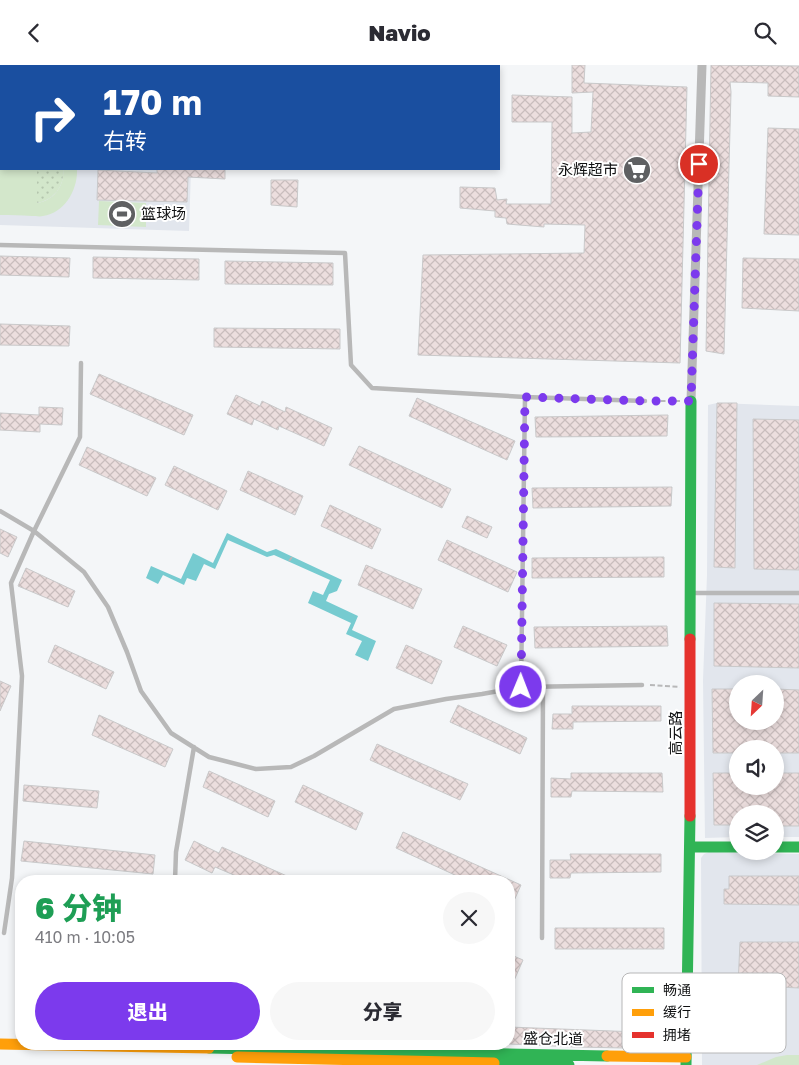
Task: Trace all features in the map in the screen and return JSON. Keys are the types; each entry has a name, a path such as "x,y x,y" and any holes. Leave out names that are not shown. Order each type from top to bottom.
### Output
{"street":[{"path":"691,401 702,65"},
{"name":"高云路","path":"688,973 691,688 691,401"},
{"path":"690,847 729,847"},
{"path":"784,847 799,847"},
{"name":"盛仓北道","path":"0,1044 15,1044"},
{"name":"盛仓北道","path":"242,1050 686,1061"},
{"name":"盛仓北道","path":"0,1051 569,1065"}],"lane":[{"path":"0,245 345,253 350,365 372,388 525,397 645,401"},
{"path":"4,933 12,878 22,676 11,583 80,437 81,363"},
{"path":"521,687 525,397"},
{"path":"0,511 34,531 84,572 108,607 141,691 171,733 209,757 256,769 291,767 314,756 394,709 521,687 642,685"},
{"path":"691,593 799,593"},
{"path":"542,938 543,687"},
{"path":"175,875 176,852 194,747"}],"path":[{"path":"645,401 691,401"},
{"path":"289,561 292,557"},
{"path":"642,685 691,688"}],"shaded area":[{"path":"0,170 191,170 189,231 0,225"},
{"path":"717,403 799,406 799,837 784,837 784,805 729,805 729,837 705,838 703,680 707,575 708,405"},
{"path":"709,852 729,852 729,860 784,860 784,854 799,854 799,1065 702,1065 702,1053 786,1053 786,973 702,973 701,858"}],"green space":[{"path":"0,170 37,170 37,203 49,199 57,191 62,181 63,170 77,170 77,177 69,199 58,210 51,214 40,216 0,215"},
{"path":"37,170 63,170 62,181 57,192 48,199 36,203"},
{"name":"篮球场","path":"99,201 146,203 146,227 98,225"},
{"path":"799,1055 799,1065 757,1065 776,1057"}],"water":[{"path":"227,533 267,552 276,549 342,580 337,591 329,594 326,601 358,616 352,630 376,641 368,661 355,655 362,641 346,634 351,623 308,603 313,591 323,595 330,580 274,555 267,557 228,540 215,569 204,564 196,581 187,578 184,585 163,575 158,584 146,578 151,566 181,579 193,553 213,563"}],"building":[{"name":"永辉超市","path":"572,65 585,65 584,83 687,87 680,363 418,355 423,255 584,253 585,225 544,224 544,227 507,224 506,218 495,217 495,211 460,208 460,187 495,188 497,200 507,199 506,204 551,204 552,122 512,122 512,95 572,97 572,133 591,132 593,92 572,93"},
{"path":"711,65 799,66 799,97 768,96 768,83 730,82 724,354 706,351"},
{"path":"768,128 799,129 799,235 764,234"},
{"path":"98,170 157,173 157,170 225,170 225,179 188,177 187,202 97,200"},
{"path":"271,180 298,180 297,207 271,205"},
{"path":"0,256 70,258 69,277 0,275"},
{"path":"93,257 199,259 199,280 93,278"},
{"path":"743,258 799,259 799,311 742,308"},
{"path":"225,261 333,263 333,285 225,284"},
{"path":"0,324 70,326 69,346 0,345"},
{"path":"214,328 340,329 340,349 214,347"},
{"path":"99,374 193,415 184,435 90,394"},
{"path":"236,395 260,406 262,401 285,412 286,407 332,428 324,446 279,426 278,430 254,419 252,425 227,414"},
{"path":"417,398 515,441 507,460 409,416"},
{"path":"717,403 737,403 735,568 714,567"},
{"path":"39,407 63,408 62,425 40,424 40,432 0,430 0,413 39,415"},
{"path":"668,415 667,436 536,437 535,417"},
{"path":"753,419 799,420 799,570 754,569"},
{"path":"359,446 451,489 442,508 349,465"},
{"path":"87,447 156,478 147,496 79,465"},
{"path":"174,466 227,491 218,510 165,485"},
{"path":"248,471 303,496 295,515 240,490"},
{"path":"672,487 671,506 533,508 532,488"},
{"path":"330,505 381,529 372,549 321,526"},
{"path":"467,516 492,527 487,538 462,527"},
{"path":"0,529 17,537 8,557 0,553"},
{"path":"447,540 517,572 508,592 438,560"},
{"path":"664,557 664,577 532,578 532,558"},
{"path":"366,565 422,589 413,609 358,585"},
{"path":"26,568 75,591 68,607 18,586"},
{"path":"714,603 799,604 799,668 714,666"},
{"path":"463,626 507,645 497,666 454,647"},
{"path":"667,626 668,646 535,648 534,627"},
{"path":"55,645 114,672 106,689 48,662"},
{"path":"406,645 442,661 432,684 396,668"},
{"path":"0,681 11,686 0,711"},
{"path":"712,689 729,689 729,730 784,730 784,689 799,690 799,753 784,753 784,740 729,740 729,753 713,753"},
{"path":"458,705 527,738 520,754 450,722"},
{"path":"572,706 661,706 661,721 573,722 573,729 552,729 553,714 572,714"},
{"path":"99,715 173,749 165,767 92,735"},
{"path":"377,744 468,784 460,800 370,760"},
{"path":"209,771 275,801 268,817 203,787"},
{"path":"571,773 662,773 663,792 572,791 571,797 551,797 551,778 571,779"},
{"path":"713,773 729,773 729,795 784,795 784,773 799,773 799,826 784,826 784,805 729,805 729,825 714,825"},
{"path":"24,785 99,791 97,808 23,801"},
{"path":"303,785 363,813 356,830 295,802"},
{"path":"403,832 499,875 455,875 396,848"},
{"path":"24,841 155,855 153,874 21,861"},
{"path":"194,841 219,853 222,847 285,875 234,875 215,867 212,873 185,860"},
{"path":"570,854 661,854 661,872 571,873 570,878 550,878 550,860 571,860"},
{"path":"729,876 799,876 799,905 724,904 724,889 729,889"},
{"path":"515,882 521,885 515,898"},
{"path":"555,928 664,928 664,949 555,949"},
{"path":"740,942 799,942 799,988 786,987 786,973 739,973"},
{"path":"515,957 523,960 515,978"},
{"path":"515,1027 622,1031 622,1048 515,1044"}],"traffic: fast":[{"path":"690,639 691,401"},
{"path":"687,973 690,816"},
{"path":"690,847 729,847"},
{"path":"784,847 799,847"},
{"path":"308,1050 607,1056"},
{"path":"686,1053 686,1065"},
{"path":"494,1063 569,1065"}],"traffic: slow":[{"path":"0,1044 15,1044"},
{"path":"607,1056 686,1057"},
{"path":"237,1057 494,1063"}],"traffic: jam":[{"path":"690,639 690,816"}],"place":[{"name":"永辉超市","path":"637,170"},
{"name":"篮球场","path":"122,214"}],"route":[{"path":"521,687 525,397 691,401 699,164"}]}
